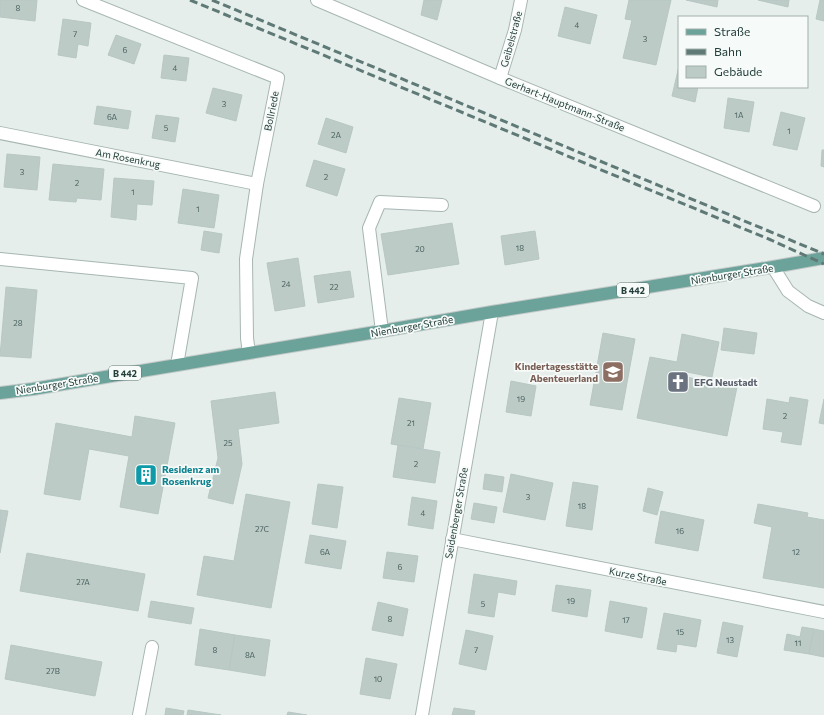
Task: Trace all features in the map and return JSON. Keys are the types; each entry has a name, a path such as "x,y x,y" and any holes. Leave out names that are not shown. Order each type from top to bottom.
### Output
{"main road":[{"name":"Nienburger Straße","path":"0,393 33,389 249,352 824,258"}],"street":[{"name":"Bollriede","path":"83,0 278,78 257,184 246,259 246,338 249,352"},
{"name":"Gerhart-Hauptmann-Straße","path":"317,0 500,78 814,206"},
{"name":"Geibelstraße","path":"500,78 515,30 521,0"},
{"name":"Am Rosenkrug","path":"0,133 257,184"},
{"path":"382,331 369,228 380,202 442,205"},
{"path":"0,259 192,278 177,365"},
{"path":"774,267 788,291 808,306 824,313"},
{"name":"Seidenberger Straße","path":"422,715 492,312"},
{"name":"Kurze Straße","path":"452,539 824,612"},
{"path":"139,715 152,647"}],"building":[{"path":"0,0 37,0 35,21 0,17"},
{"path":"424,0 442,0 437,20 421,15"},
{"path":"629,0 671,0 656,65 623,58 632,20 625,19"},
{"path":"686,0 718,0 717,7"},
{"path":"758,0 789,0 788,7"},
{"path":"820,0 824,0 824,21 816,19"},
{"path":"565,7 597,15 590,44 558,36"},
{"path":"63,19 91,23 88,46 78,44 76,58 58,55"},
{"path":"116,35 141,44 134,64 108,55"},
{"path":"164,55 189,58 186,81 161,78"},
{"path":"678,70 678,88 698,88 695,102 672,96"},
{"path":"213,88 242,95 236,121 206,113"},
{"path":"728,98 754,102 749,132 724,128"},
{"path":"97,106 131,111 128,129 94,124"},
{"path":"781,112 805,118 797,150 773,145"},
{"path":"156,115 179,118 175,142 152,138"},
{"path":"326,118 353,127 346,153 318,144"},
{"path":"822,150 824,150 824,167 821,166"},
{"path":"7,154 40,157 37,190 4,187"},
{"path":"314,160 345,169 337,196 306,186"},
{"path":"53,164 104,169 101,200 77,198 76,202 49,200"},
{"path":"114,178 154,181 152,205 137,204 136,220 111,217"},
{"path":"183,189 219,195 214,228 178,223"},
{"path":"452,223 459,264 388,275 381,234"},
{"path":"204,231 222,234 219,253 201,250"},
{"path":"535,231 539,259 505,265 501,236"},
{"path":"298,258 305,306 275,311 267,263"},
{"path":"350,271 354,297 318,303 314,276"},
{"path":"6,287 37,290 31,358 0,356"},
{"path":"724,328 757,333 754,354 721,350"},
{"name":"Kindertagesstätte Abenteuerland","path":"603,333 635,339 622,410 590,405"},
{"name":"EFG Neustadt","path":"682,334 719,342 712,377 687,372 686,377 737,387 727,436 637,418 650,357 677,362"},
{"path":"511,381 536,386 531,416 506,412"},
{"path":"275,392 279,423 238,429 242,464 233,504 208,498 218,458 211,401"},
{"path":"790,397 808,400 801,445 781,442 783,432 763,429 767,399 789,403"},
{"path":"399,398 431,403 423,449 391,444"},
{"path":"824,399 824,424 819,423"},
{"name":"Residenz am Rosenkrug","path":"135,416 175,423 158,514 120,507 129,456 89,449 80,500 44,494 56,423 132,437"},
{"path":"398,445 440,452 435,483 393,477"},
{"path":"485,474 504,477 502,492 483,489"},
{"path":"511,474 553,483 545,520 503,512"},
{"path":"573,482 598,486 592,530 566,526"},
{"path":"318,484 343,487 337,528 312,524"},
{"path":"648,488 663,492 657,515 643,511"},
{"path":"246,494 290,502 271,608 197,595 204,556 234,561"},
{"path":"412,497 437,501 433,529 408,525"},
{"path":"474,503 497,507 494,523 471,519"},
{"path":"758,504 808,513 807,517 824,520 824,588 763,578 772,527 754,523"},
{"path":"0,510 8,511 0,553"},
{"path":"661,511 704,520 698,551 655,543"},
{"path":"310,535 346,541 341,569 305,563"},
{"path":"387,552 418,556 414,582 383,578"},
{"path":"27,553 145,574 138,611 20,591"},
{"path":"474,574 517,581 515,595 498,592 494,617 468,613"},
{"path":"556,585 591,590 587,617 552,611"},
{"path":"151,601 194,608 191,624 148,617"},
{"path":"610,601 647,608 642,638 605,631"},
{"path":"378,602 408,609 403,636 372,630"},
{"path":"664,613 701,620 696,647 677,644 676,652 657,649"},
{"path":"723,622 743,626 737,657 717,653"},
{"path":"802,627 814,629 809,654 784,650 787,634 800,637"},
{"path":"200,629 235,635 229,670 195,665"},
{"path":"814,629 824,631 824,657 809,654"},
{"path":"466,630 493,636 486,670 459,664"},
{"path":"235,635 270,640 265,676 229,670"},
{"path":"11,645 102,662 95,696 5,679"},
{"path":"366,658 397,664 390,699 360,694"},
{"path":"166,708 184,711 183,715 165,715"},
{"path":"454,708 475,711 474,715 452,715"},
{"path":"188,710 221,715 187,715"},
{"path":"288,712 307,715 287,715"}],"railway":[{"path":"190,0 771,240 824,264"},
{"path":"212,0 824,254"}],"place":[{"name":"Kindertagesstätte Abenteuerland","path":"613,372"},
{"name":"EFG Neustadt","path":"678,382"},
{"name":"Residenz am Rosenkrug","path":"146,475"}]}
